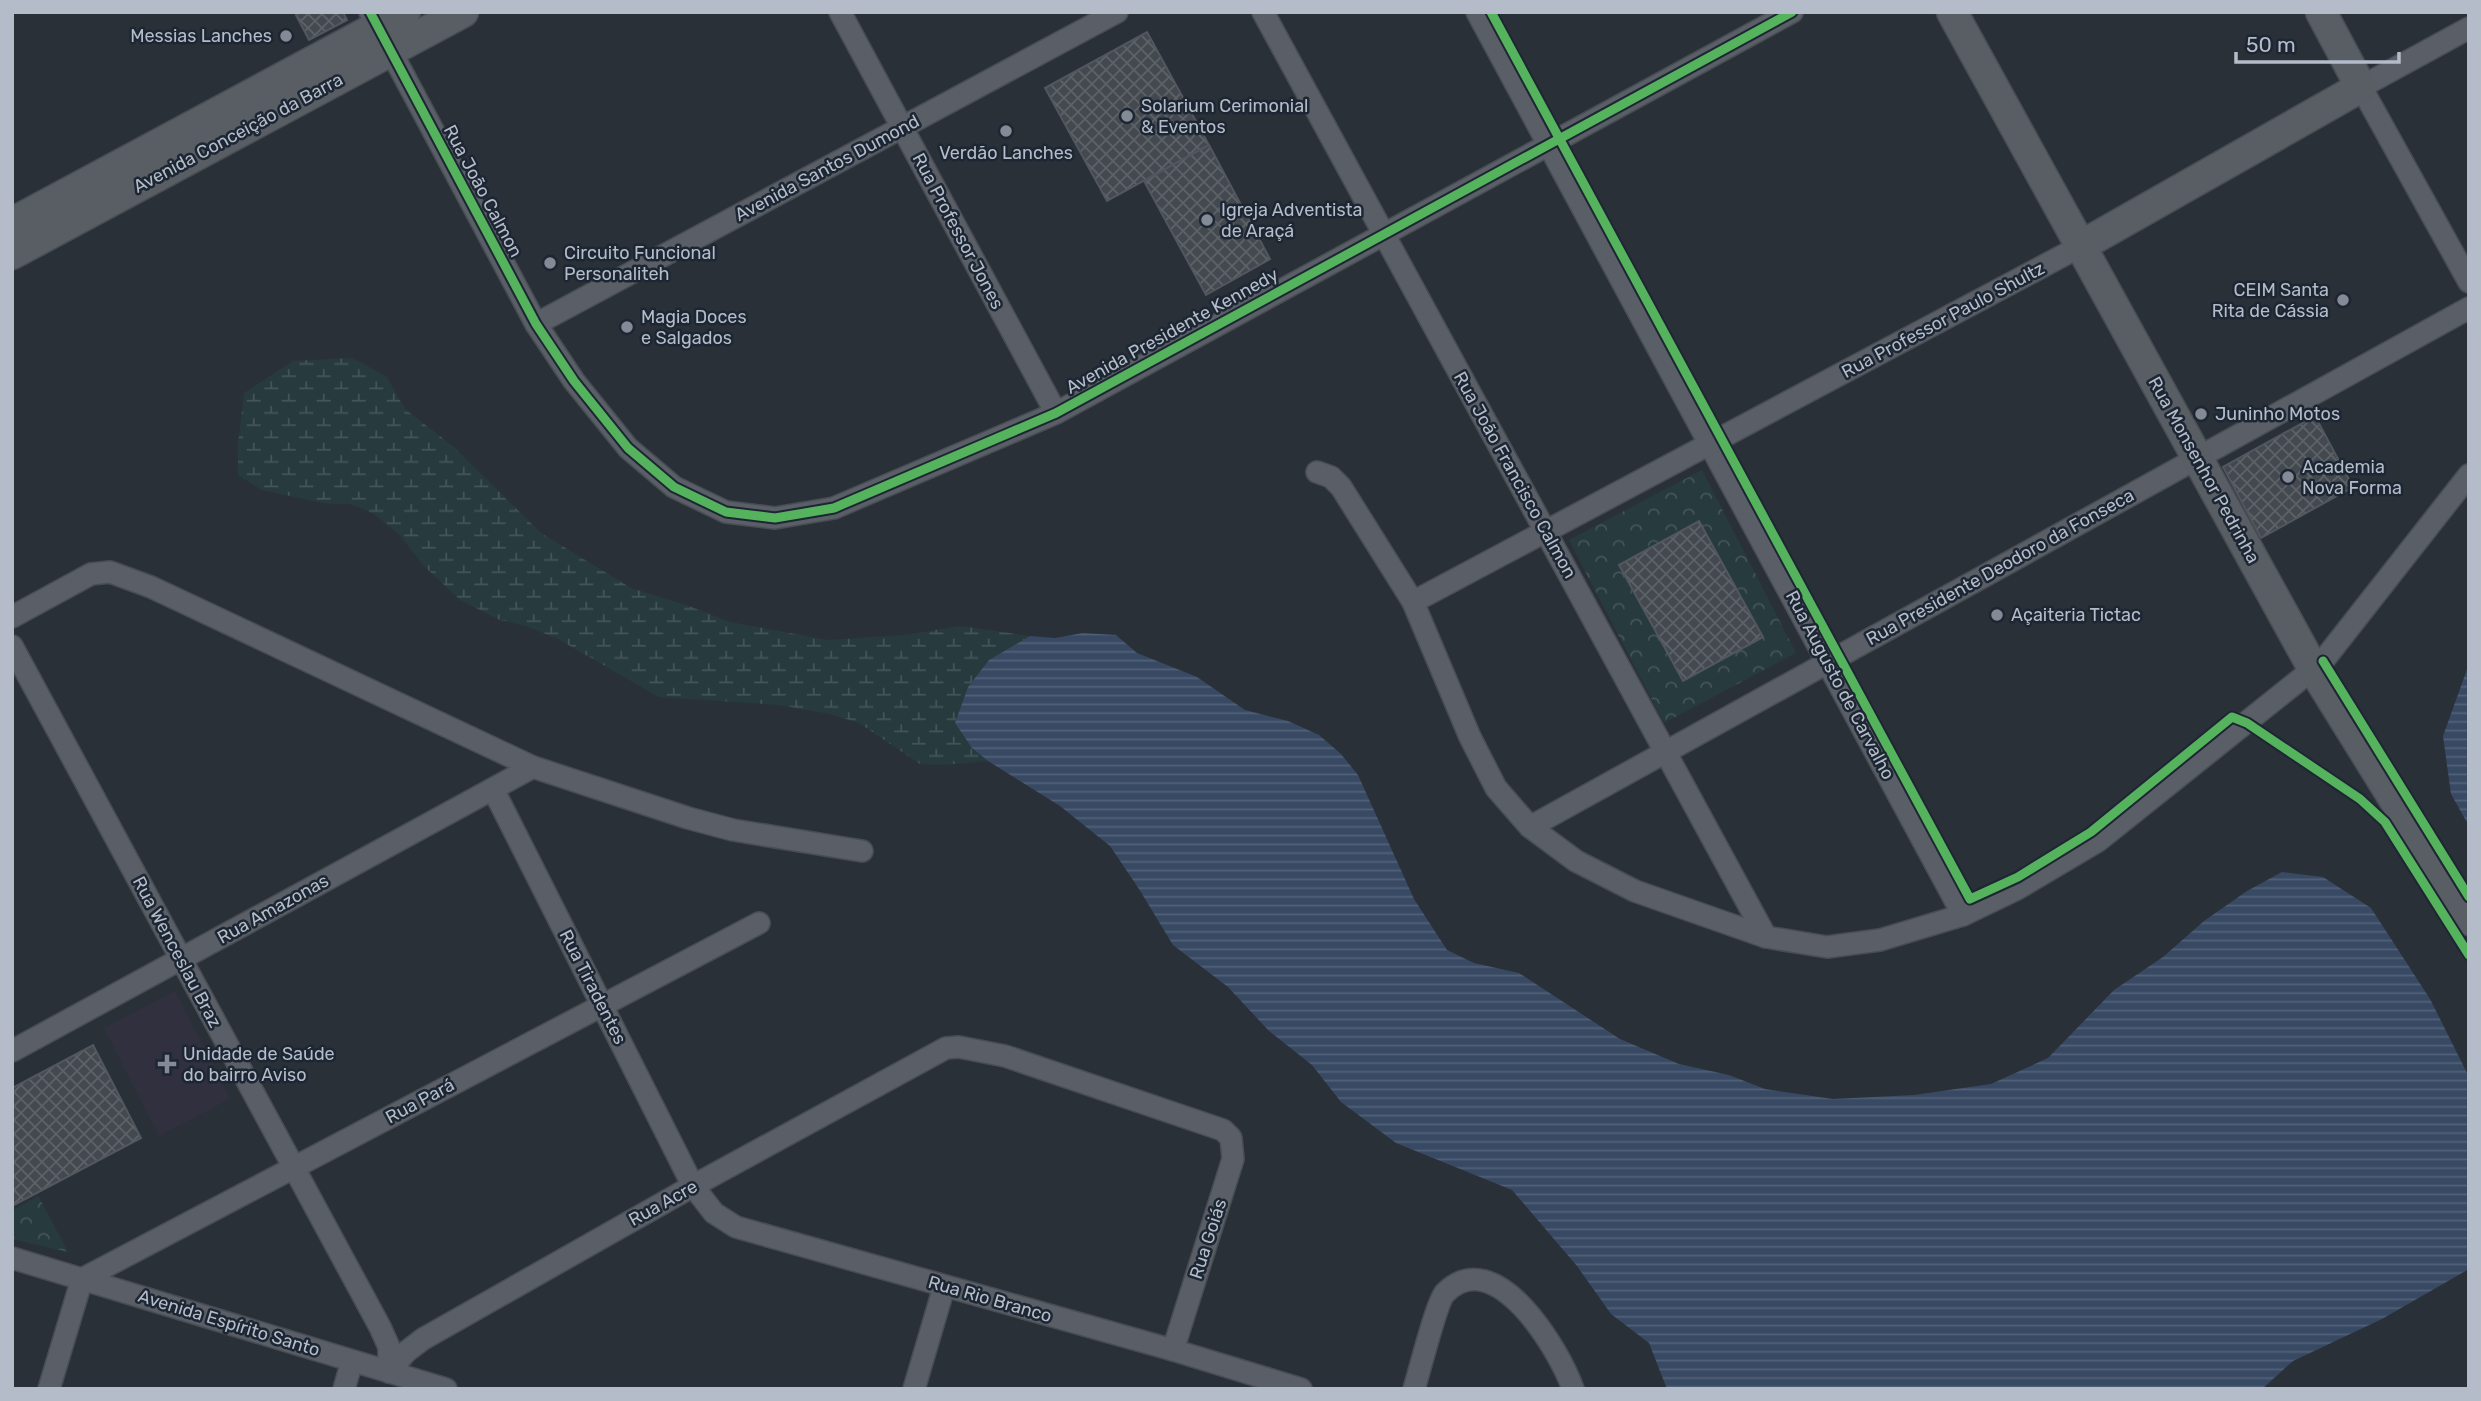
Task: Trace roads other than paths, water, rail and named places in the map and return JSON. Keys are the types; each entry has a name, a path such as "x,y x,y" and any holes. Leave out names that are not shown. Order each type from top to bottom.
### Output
{"main road":[{"name":"Avenida Conceição da Barra","path":"12,254 405,12"},
{"name":"Avenida Conceição da Barra","path":"12,223 379,30 463,12"},
{"name":"Rua Monsenhor Pedrinha","path":"1952,12 2314,670 2469,920"},
{"path":"2321,12 2361,87"},
{"name":"Rua Professor Paulo Shultz","path":"2080,247 2361,87"}],"street":[{"name":"Rua Professor Jones","path":"841,12 1056,413"},
{"name":"Avenida Santos Dumond","path":"537,324 1117,12"},
{"name":"Rua João Francisco Calmon","path":"1263,12 1766,937"},
{"name":"Rua Augusto de Carvalho","path":"1478,12 1963,915"},
{"name":"Avenida Presidente Kennedy","path":"575,381 628,448 674,487 726,512 775,518 834,508 1056,413 1791,12"},
{"name":"Rua Professor Paulo Shultz","path":"2361,87 2469,29"},
{"name":"Rua João Calmon","path":"379,30 537,324 575,381"},
{"path":"2361,87 2469,282"},
{"name":"Rua Professor Paulo Shultz","path":"1413,602 2080,247"},
{"name":"Rua Presidente Deodoro da Fonseca","path":"1530,827 2469,308"},
{"path":"1317,472 1331,477 1341,487 1413,602 1470,737 1496,788 1530,827 1576,861 1635,891 1766,937 1827,947 1880,940 1963,915 2017,889 2098,841 2314,670 2382,588 2469,475"},
{"path":"12,617 90,574 110,572 163,593 533,767 733,830 862,851"},
{"name":"Rua Wenceslau Braz","path":"12,646 380,1326 389,1348 389,1371"},
{"name":"Rua Amazonas","path":"12,1051 533,767"},
{"name":"Rua Tiradentes","path":"493,789 694,1186"},
{"name":"Rua Pará","path":"82,1279 759,923"},
{"name":"Rua Acre","path":"389,1371 406,1352 423,1339 946,1048 959,1047 1005,1056 1223,1130"},
{"name":"Rua Goiás","path":"1173,1350 1234,1159 1231,1138 1223,1130"},
{"name":"Rua Rio Branco","path":"694,1186 714,1213 736,1227 1173,1350 1301,1389"},
{"name":"Avenida Espírito Santo","path":"12,1258 446,1389"},
{"path":"1413,1389 1443,1295 1457,1283 1473,1278 1490,1282 1515,1299 1548,1336 1567,1370 1573,1389"},
{"path":"49,1389 82,1279"},
{"path":"914,1389 944,1287"},
{"path":"344,1389 352,1360"}],"water":[{"path":"1083,633 1116,635 1137,653 1197,677 1245,710 1288,721 1319,735 1341,754 1358,775 1414,899 1447,950 1474,963 1519,973 1620,1039 1679,1064 1729,1075 1765,1089 1833,1099 1914,1095 1991,1084 2048,1058 2114,990 2163,957 2204,921 2247,891 2282,872 2323,877 2371,908 2430,999 2469,1077 2469,1269 2382,1319 2293,1361 2262,1389 1667,1389 1649,1343 1611,1314 1577,1266 1512,1190 1396,1143 1341,1102 1312,1065 1269,1031 1228,987 1173,945 1110,846 1060,806 972,748 955,723 968,687 989,660 1030,636 1055,638"},
{"path":"2469,664 2469,826 2451,794 2443,736"}],"place":[{"name":"Messias Lanches","path":"286,36"},
{"name":"Solarium Cerimonial & Eventos","path":"1127,116"},
{"name":"Verdão Lanches","path":"1006,131"},
{"name":"Igreja Adventista de Araçá","path":"1207,220"},
{"name":"Circuito Funcional Personaliteh","path":"550,263"},
{"name":"CEIM Santa Rita de Cássia","path":"2343,300"},
{"name":"Magia Doces e Salgados","path":"627,327"},
{"name":"Juninho Motos","path":"2201,414"},
{"name":"Academia Nova Forma","path":"2288,477"},
{"name":"Açaiteria Tictac","path":"1997,615"},
{"name":"Unidade de Saúde do bairro Aviso","path":"167,1064"}]}
